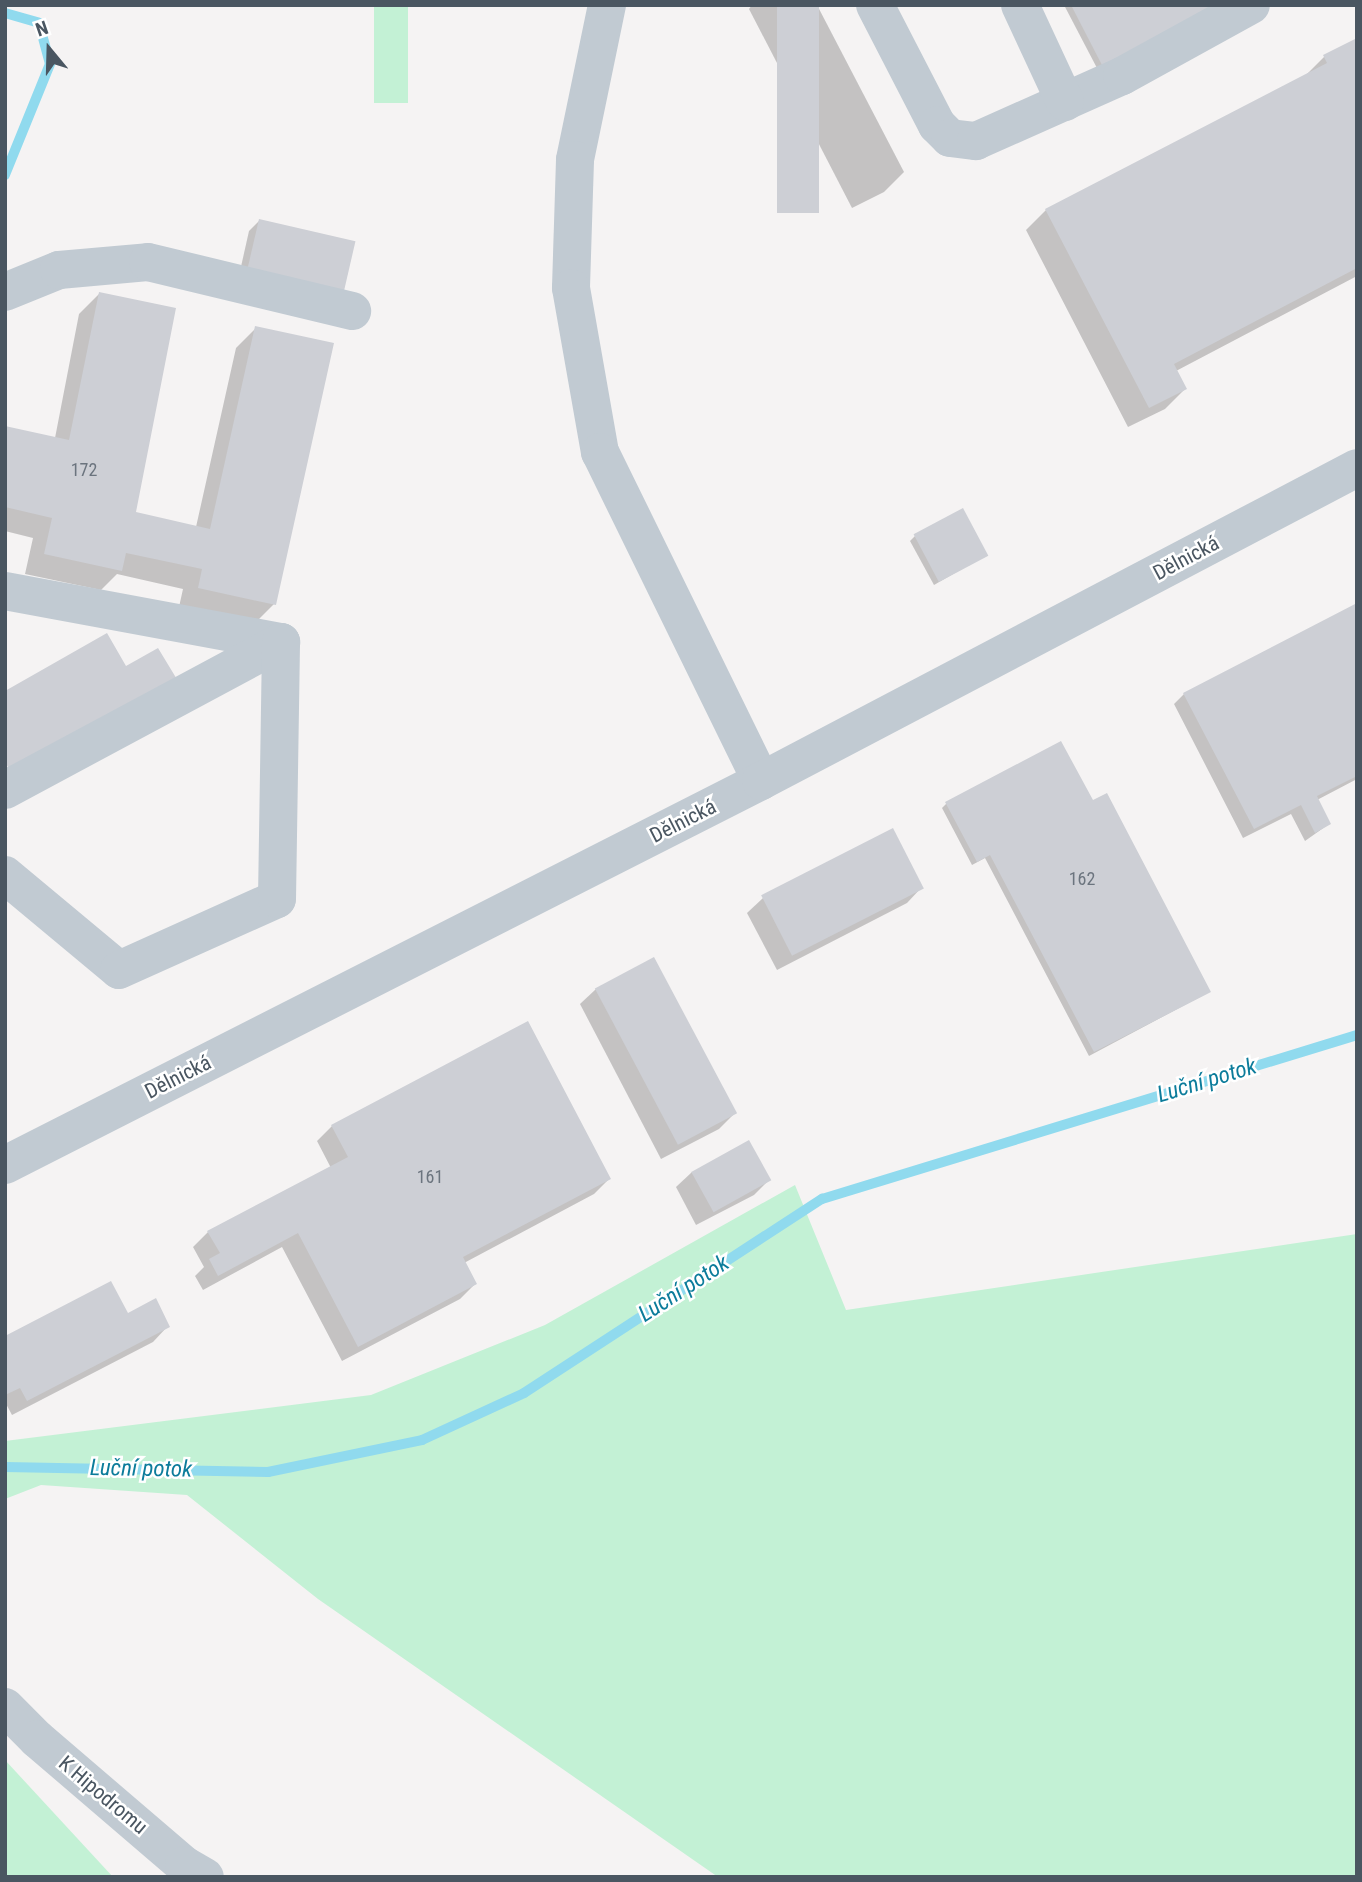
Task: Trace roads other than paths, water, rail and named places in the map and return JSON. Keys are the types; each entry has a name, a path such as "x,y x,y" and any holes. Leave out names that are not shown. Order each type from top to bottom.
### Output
{"street":[{"path":"607,5 575,160 571,288 600,452 761,781"},
{"path":"876,5 926,109 950,138 976,141 1122,76 1251,5"},
{"path":"1020,5 1065,102"},
{"path":"5,292 59,270 148,262 352,311"},
{"name":"Dělnická","path":"7,1160 761,781 1357,468"},
{"path":"5,591 281,642"},
{"path":"5,790 281,642"},
{"path":"5,875 119,970 277,899 281,642"},
{"name":"K Hipodromu","path":"5,1707 37,1739 163,1847 205,1877"}],"waterway":[{"name":"Luční potok","path":"5,13 39,23 50,64 5,175"},
{"name":"Luční potok","path":"5,1467 268,1472 422,1440 524,1393 822,1199 1357,1035"}]}
